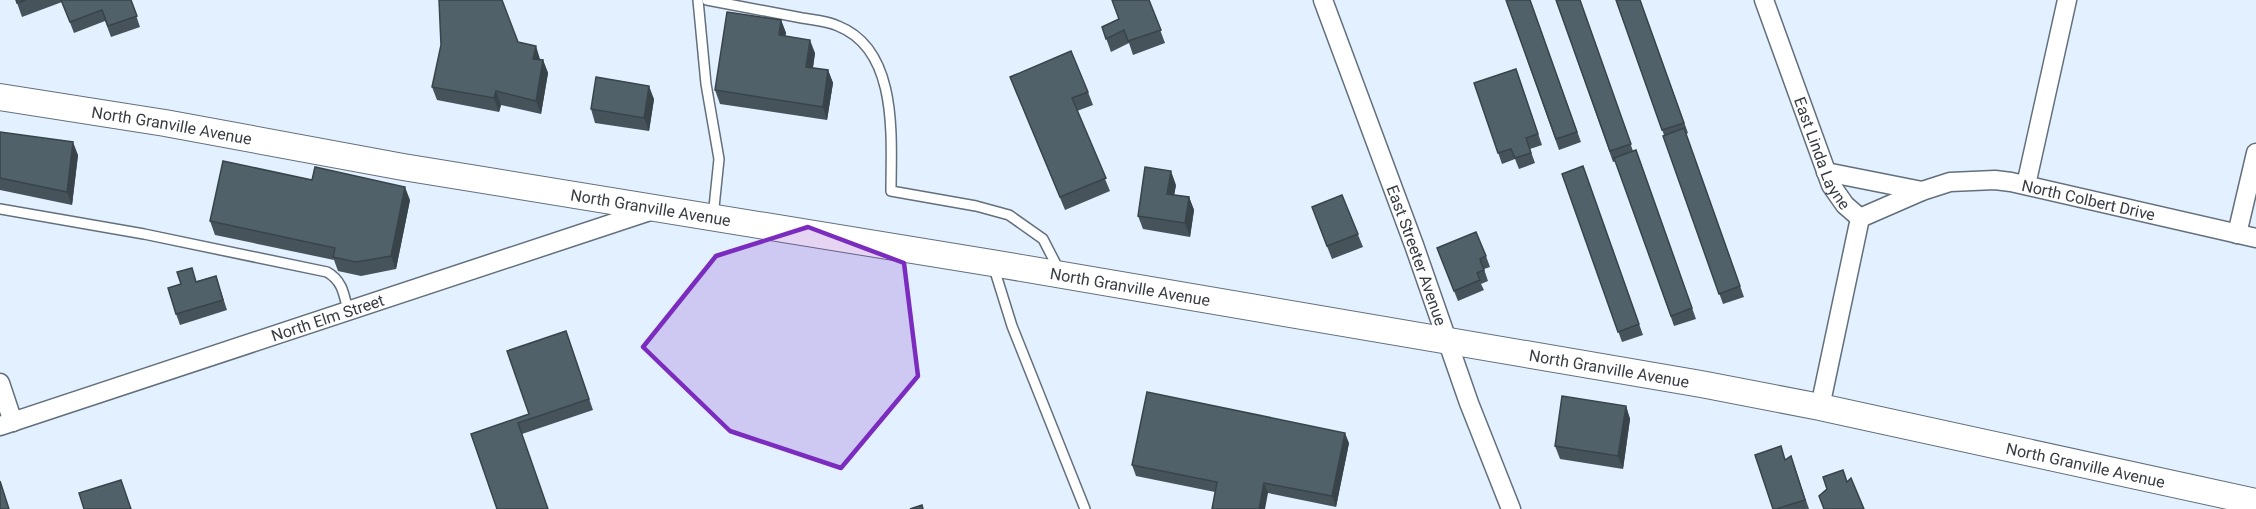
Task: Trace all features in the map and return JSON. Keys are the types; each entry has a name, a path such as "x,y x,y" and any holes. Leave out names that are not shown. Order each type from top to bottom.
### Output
{"main road":[{"name":"North Granville Avenue","path":"0,97 165,123 403,167 992,263 1701,384 1820,407 2256,502"}],"street":[{"name":"East Streeter Avenue","path":"1323,0 1408,227 1446,341 1511,509"},
{"name":"East Linda Layne","path":"1764,0 1826,172 1837,195 1860,218 1820,407"},
{"path":"2026,185 2067,0"},
{"path":"2237,234 2256,153"},
{"name":"North Colbert Drive","path":"1826,172 1922,191"},
{"name":"North Colbert Drive","path":"1860,218 1939,184 1995,180 2026,185 2256,238"},
{"name":"North Elm Street","path":"6,424 655,209"},
{"path":"0,383 6,424"}],"lane":[{"path":"698,0 706,84 719,159 713,217"},
{"path":"707,0 838,26 860,39 872,53 886,87 889,106 891,191 1010,214 1043,239 1061,275"},
{"path":"0,209 144,234 327,272 336,277 342,287 348,311"},
{"path":"992,263 1012,326 1085,509"}],"highlighted area":[{"path":"808,227 904,263 918,376 841,468 730,431 643,347 716,256"}],"building":[{"path":"61,0 131,0 137,16 108,26 102,10 70,22"},
{"path":"439,0 502,0 518,42 536,46 533,59 543,60 536,101 496,91 494,98 432,87 441,45"},
{"path":"1112,0 1149,0 1161,30 1128,41 1124,30 1106,39 1102,27 1119,19"},
{"path":"1506,0 1530,0 1577,132 1556,139"},
{"path":"1556,0 1580,0 1631,144 1610,151"},
{"path":"1616,0 1640,0 1684,123 1662,130"},
{"path":"727,12 781,20 779,35 810,40 806,67 828,70 823,107 715,90"},
{"path":"1071,51 1088,92 1072,98 1106,178 1060,197 1010,77"},
{"path":"1516,69 1538,134 1526,138 1531,153 1515,158 1511,149 1498,153 1474,83"},
{"path":"596,77 649,86 644,118 591,109"},
{"path":"1684,128 1740,286 1719,294 1663,136"},
{"path":"0,132 73,142 67,192 0,178"},
{"path":"1636,150 1692,308 1671,316 1614,158"},
{"path":"223,161 312,180 315,167 405,187 391,256 356,262 333,257 335,248 210,221"},
{"path":"1583,166 1639,324 1618,332 1562,174"},
{"path":"1145,167 1171,171 1167,194 1189,197 1185,223 1138,216"},
{"path":"1342,195 1358,234 1327,246 1312,207"},
{"path":"1476,232 1486,256 1480,259 1484,270 1477,273 1480,280 1454,291 1437,248"},
{"path":"192,268 196,282 216,276 223,300 176,314 168,288 181,284 177,272"},
{"path":"566,331 589,399 518,423 548,509 497,509 471,434 529,414 507,351"},
{"path":"1147,392 1345,433 1332,496 1264,483 1259,509 1212,509 1217,482 1132,465"},
{"path":"1562,396 1626,406 1618,456 1555,446"},
{"path":"1781,446 1785,460 1791,456 1805,500 1773,509 1755,455"},
{"path":"1843,470 1847,482 1851,478 1864,509 1824,509 1819,496 1827,489 1823,477"},
{"path":"121,480 131,509 84,509 79,493"},
{"path":"0,481 9,509 0,509"},
{"path":"922,505 923,509 910,509"}]}
